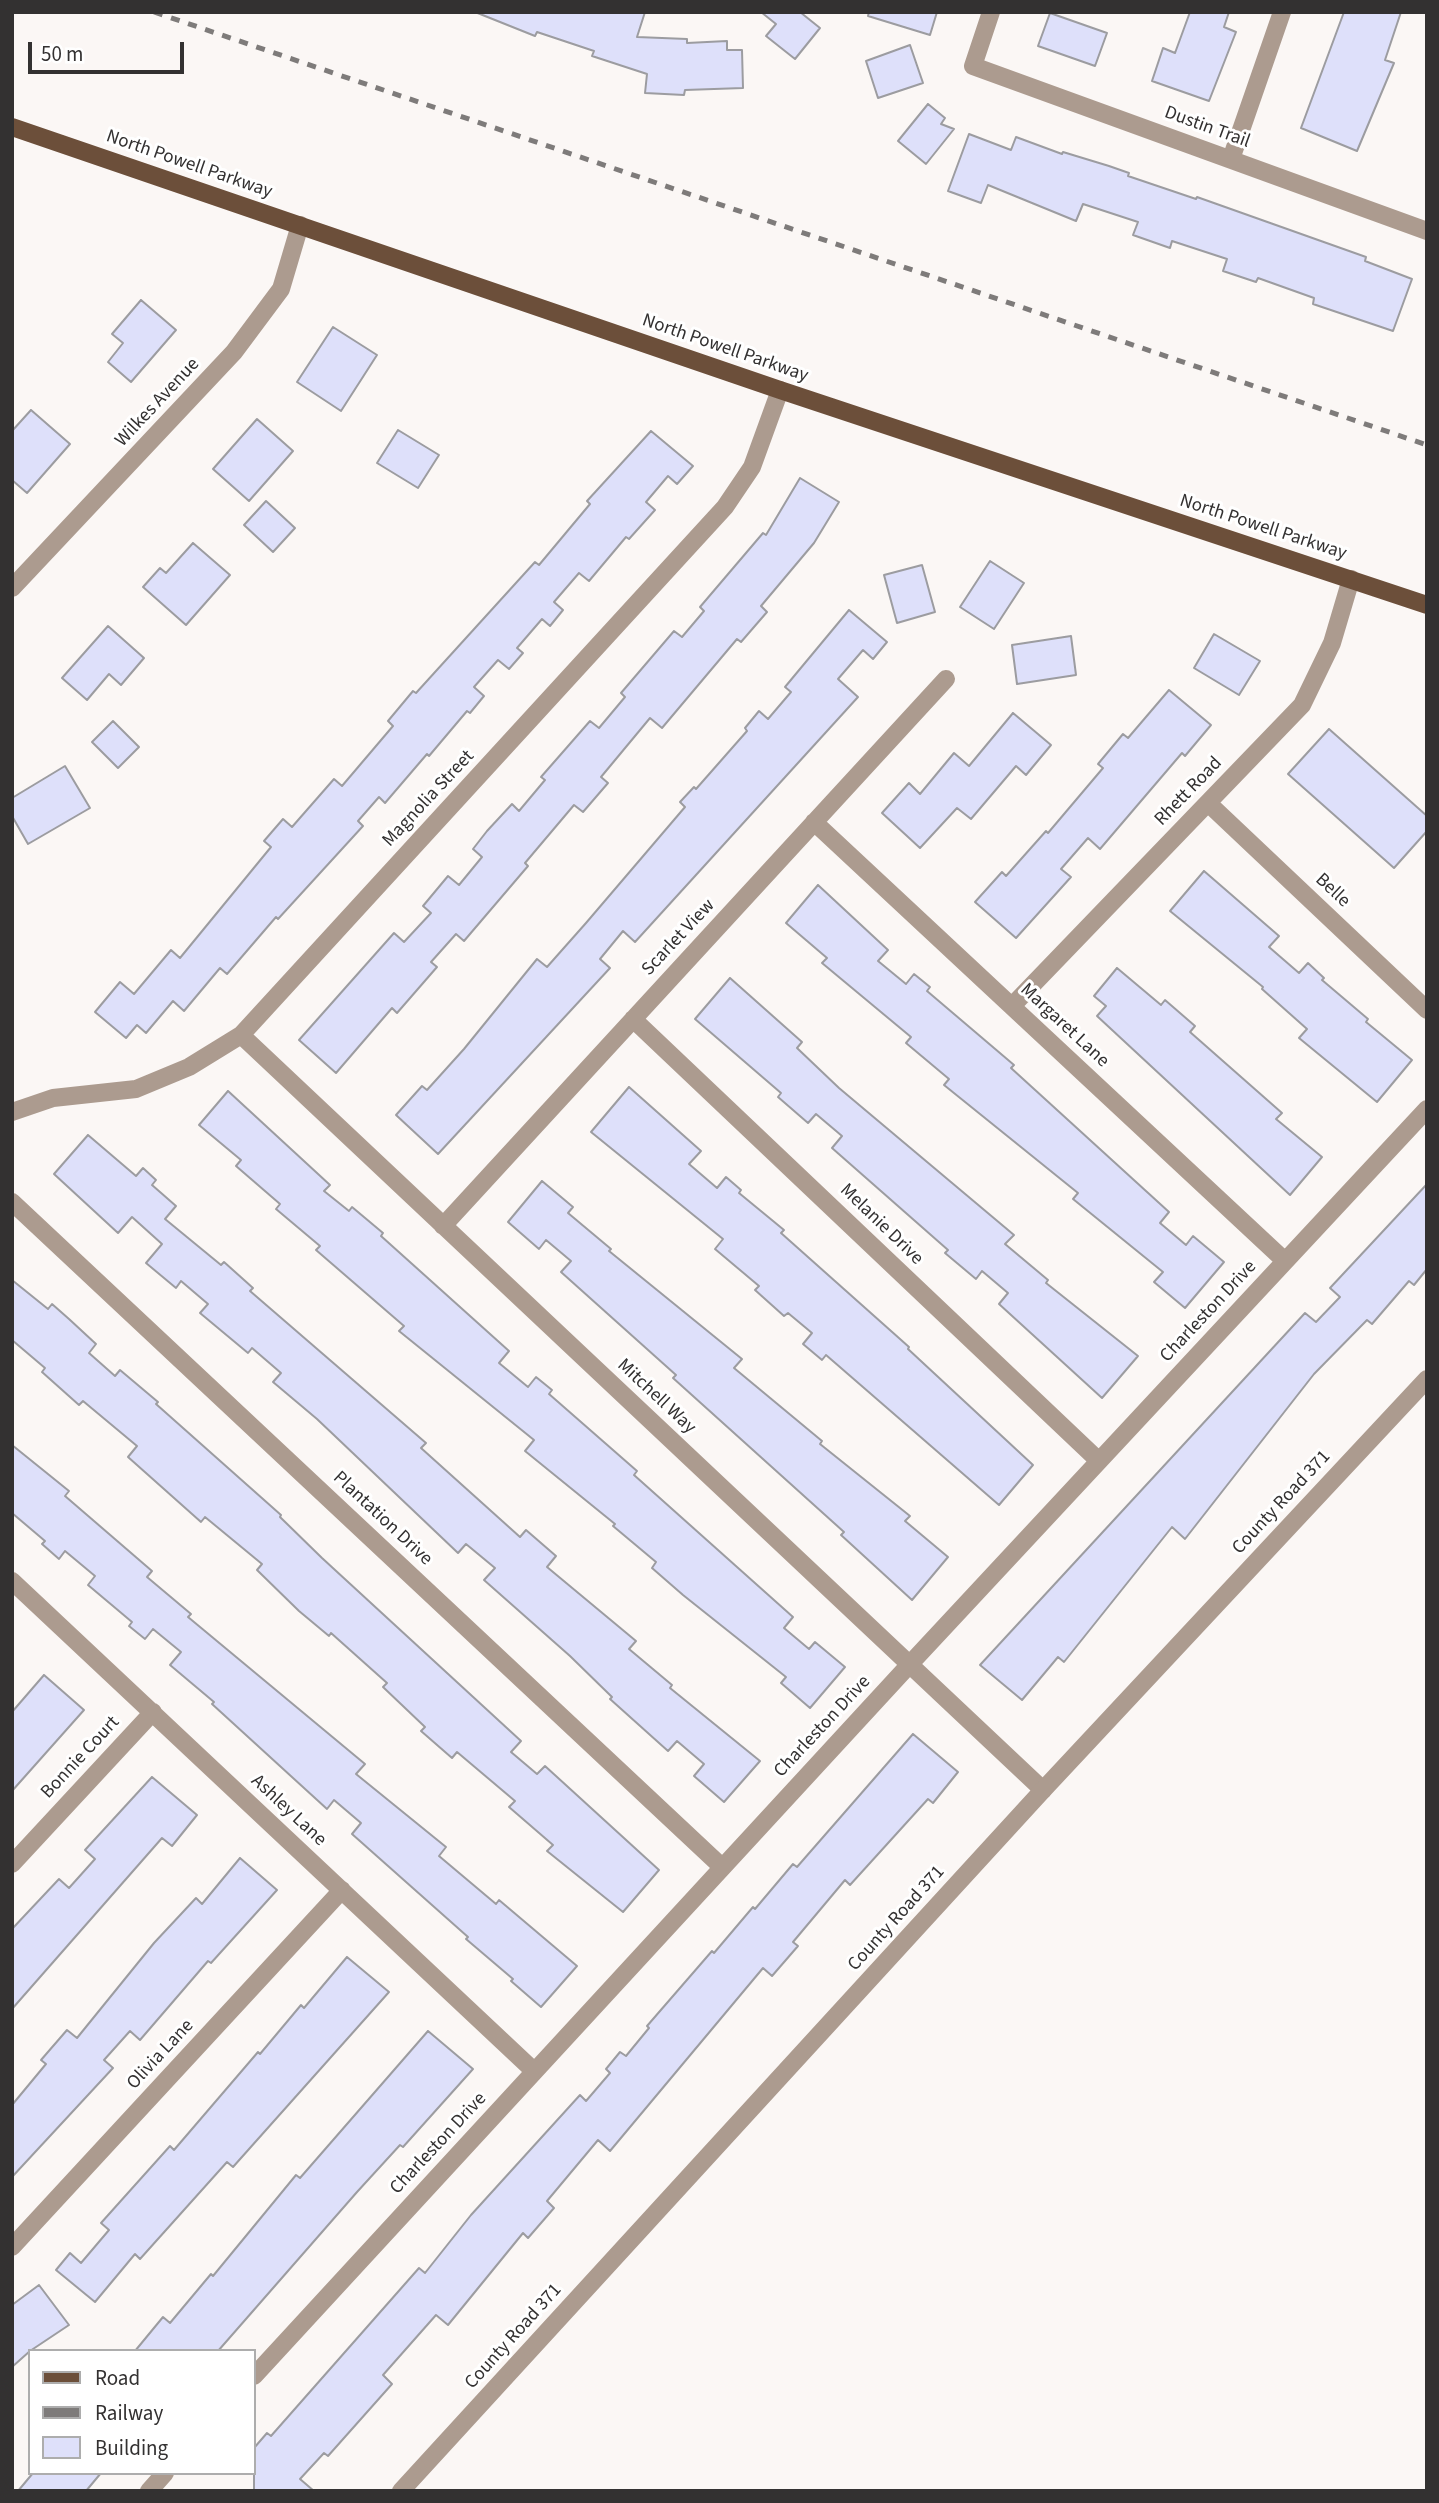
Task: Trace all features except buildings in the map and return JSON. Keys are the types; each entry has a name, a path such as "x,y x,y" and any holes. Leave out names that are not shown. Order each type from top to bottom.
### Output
{"main road":[{"name":"North Powell Parkway","path":"12,127 780,390 1427,605"}],"street":[{"name":"Dustin Trail","path":"991,12 973,66 1427,231"},
{"path":"1231,159 1282,12"},
{"name":"Wilkes Avenue","path":"12,588 234,352 281,289 300,225"},
{"name":"Magnolia Street","path":"12,1112 53,1098 136,1089 189,1067 240,1035 725,507 752,467 780,390"},
{"name":"Rhett Road","path":"1012,1006 1302,705 1332,643 1352,579"},
{"name":"Scarlet View","path":"443,1226 946,679"},
{"name":"Belle","path":"1208,803 1427,1010"},
{"name":"Margaret Lane","path":"814,822 1286,1261"},
{"name":"Melanie Drive","path":"633,1019 1099,1461"},
{"name":"Mitchell Way","path":"240,1035 1043,1790"},
{"name":"Charleston Drive","path":"256,2374 722,1867 1427,1109"},
{"name":"Plantation Drive","path":"12,1202 722,1867"},
{"name":"County Road 371","path":"401,2491 1043,1790 1427,1378"},
{"name":"Ashley Lane","path":"12,1581 534,2071"},
{"name":"Bonnie Court","path":"12,1864 153,1712"},
{"name":"Olivia Lane","path":"12,2247 342,1890"},
{"path":"149,2491 163,2475"}],"railway":[{"path":"154,12 1427,445"}]}
